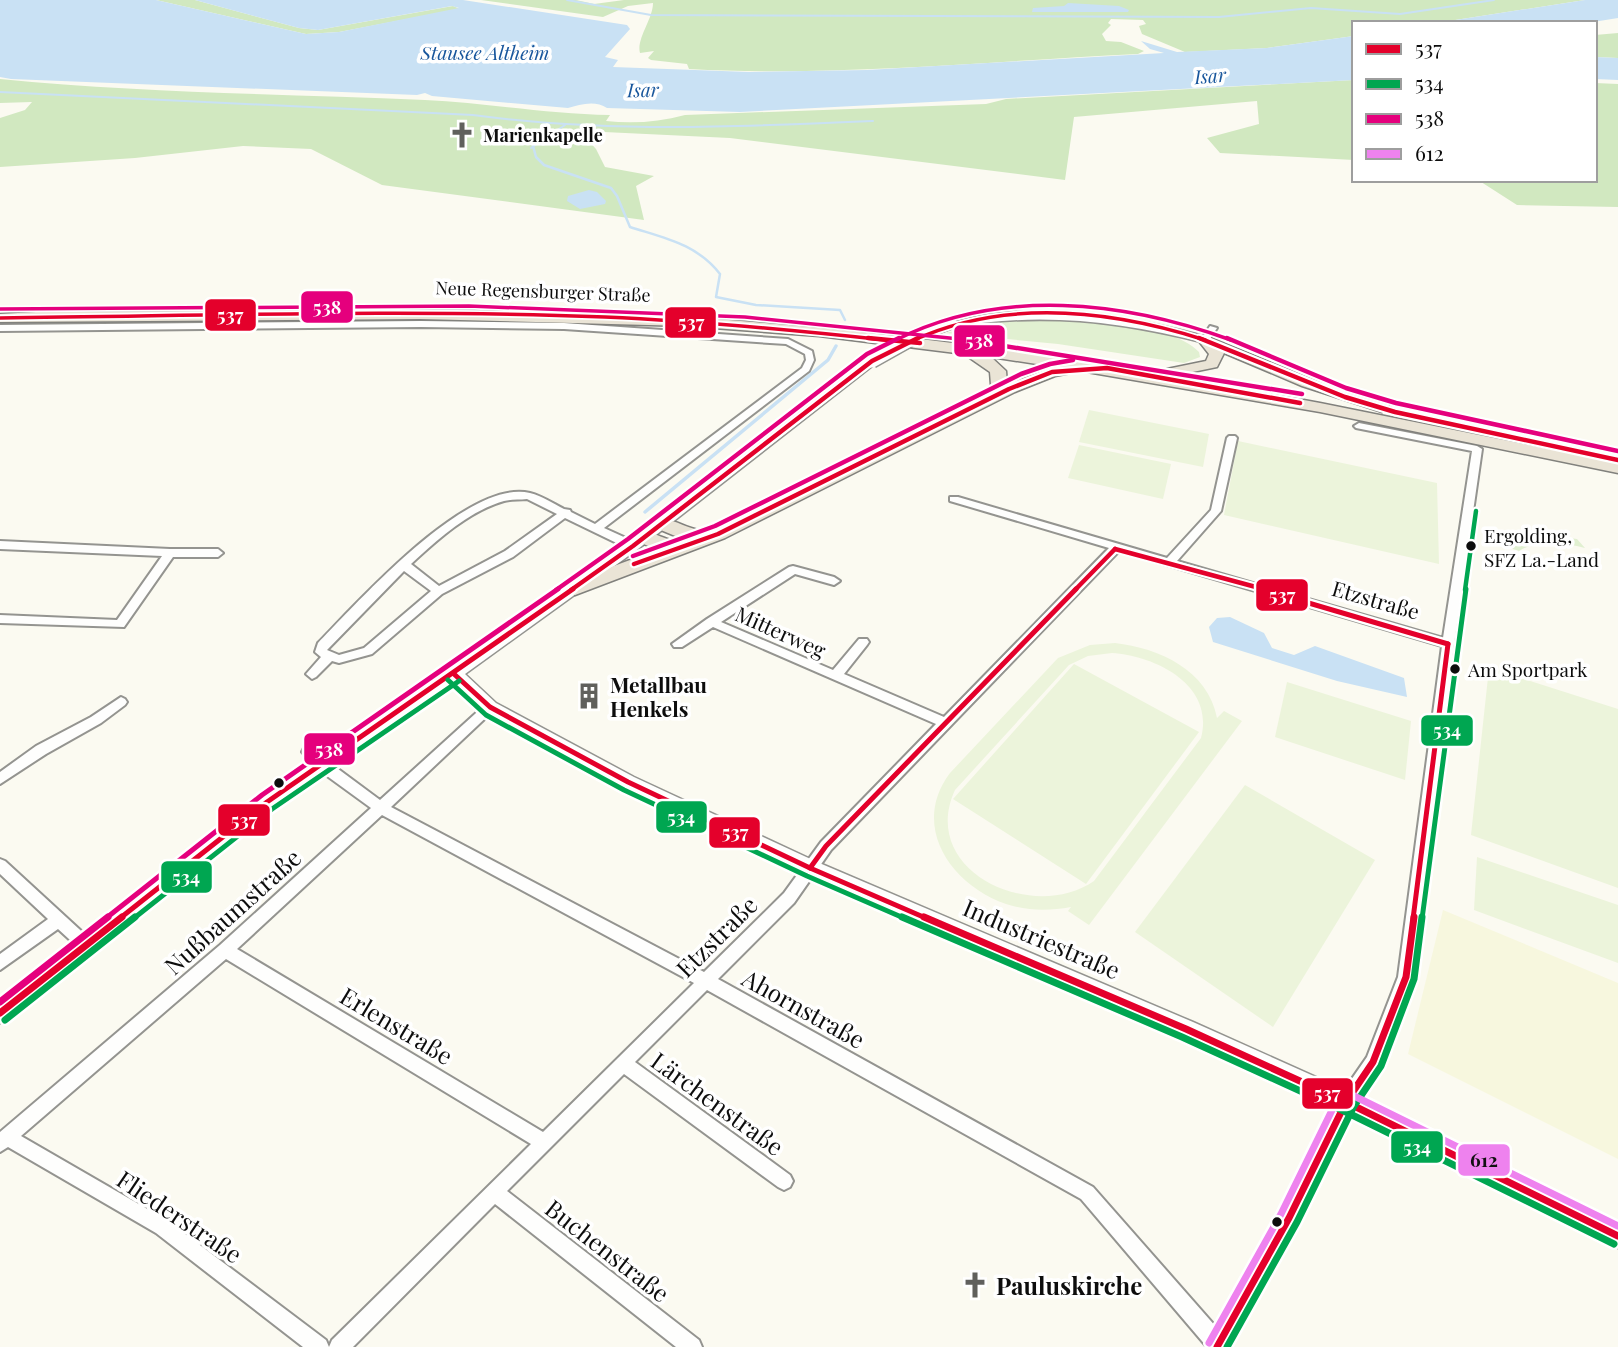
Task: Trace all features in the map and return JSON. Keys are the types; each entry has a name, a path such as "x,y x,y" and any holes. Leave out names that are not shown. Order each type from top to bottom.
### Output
{"highway":[{"name":"Neue Regensburger Straße","path":"0,312 422,307 647,313 821,325 967,341 1172,372 1410,416 1618,460"},
{"path":"0,318 421,314 563,316 744,326 953,346 1107,368 1446,431 1618,468"},
{"path":"1172,372 1212,364 1217,354 1209,334"},
{"path":"1209,334 1308,383 1410,416"},
{"path":"953,346 985,360 998,371 999,385 989,400"},
{"path":"575,588 718,534 1025,382 1052,372 1107,368"},
{"path":"662,524 692,537 718,534"},
{"path":"639,541 681,548"}],"street":[{"path":"1355,0 1367,0"},
{"path":"0,1013 238,824 315,758 454,674 662,524 753,450 872,361 909,339 952,324 997,316 1065,315 1209,334"},
{"path":"0,328 421,324 564,326 788,342 809,353 810,360 806,369 597,528"},
{"path":"1219,1346 1289,1218 1346,1102 1373,1062 1406,977 1448,644 1477,449 1359,426"},
{"path":"1170,562 1216,511 1232,438"},
{"path":"566,512 509,554 438,590 368,651 339,659 321,652 322,646 404,565 467,513 504,496 528,496 566,512 597,528 639,541"},
{"name":"Etzstraße","path":"954,499 1115,549 1170,562 1448,644"},
{"path":"0,545 218,553"},
{"name":"Etzstraße","path":"339,1347 789,898 826,846 1115,549"},
{"path":"0,619 120,624 170,553"},
{"path":"404,565 438,590"},
{"name":"Mitterweg","path":"678,644 793,570 834,581"},
{"name":"Mitterweg","path":"711,622 946,723"},
{"name":"Mitterweg","path":"835,676 863,642"},
{"path":"312,674 330,656"},
{"name":"Industriestraße","path":"454,674 490,707 628,782 810,868 1186,1029 1346,1102 1618,1236"},
{"path":"0,779 41,750 96,720 121,702"},
{"name":"Nußbaumstraße","path":"4,1140 225,950 490,707"},
{"name":"Ahornstraße","path":"315,758 381,808 706,981 1087,1193 1219,1346"},
{"path":"0,865 86,945"},
{"path":"0,963 59,920"},
{"name":"Erlenstraße","path":"225,950 544,1142"},
{"name":"Lärchenstraße","path":"624,1064 784,1181"},
{"name":"Fliederstraße","path":"4,1140 162,1227 319,1347"},
{"name":"Buchenstraße","path":"495,1192 692,1347"}],"green space":[{"path":"156,0 195,0 299,28 318,30 453,6 460,9 339,32 306,34"},
{"path":"481,0 576,0 594,4 624,0 1585,0 1449,21 1352,21 1352,36 1267,48 1185,52 1142,34 1139,26 1146,24 1143,20 1111,19 1108,23 1111,25 1102,34 1106,41 1121,42 1144,51 1138,54 970,64 801,71 689,69 687,64 651,60 648,58 654,51 640,53 639,47 653,3 628,6 603,17"},
{"path":"1618,33 1618,58 1597,57 1597,35"},
{"path":"0,79 159,90 448,101 610,115 606,121 626,122 656,121 685,115 986,104 1006,99 1352,80 1352,160 1220,153 1207,138 1259,124 1257,101 1074,117 1065,180 730,138 583,131 605,167 654,176 636,186 644,220 382,185 311,149 243,146 135,158 0,167 0,118 25,110 32,102 0,103"},
{"path":"1597,83 1618,84 1618,207 1517,205 1481,182 1597,182"},
{"path":"1030,319 1095,321 1144,328 1185,341 1199,352 1200,357 1184,363 1058,344 946,333 987,323"},
{"path":"1089,410 1209,434 1203,467 1079,442"},
{"path":"1238,441 1437,483 1439,564 1224,515"},
{"path":"1079,445 1171,464 1163,499 1068,478"},
{"path":"1506,530 1577,539 1585,548 1543,543 1519,551 1486,540 1487,533"},
{"path":"1115,643 1164,656 1192,674 1212,701 1217,718 1224,711 1242,721 1089,925 1068,911 1071,907 1038,910 1022,908 986,895 968,883 942,851 936,833 934,813 939,793 950,773 1058,658 1090,645","holes":["1112,653 1129,655 1163,667 1191,689 1199,703 1203,719 1201,738 1094,881 1068,893 1040,896 1013,892 987,882 966,865 952,844 948,819 955,790 1069,665 1088,656"]},
{"path":"1074,664 1199,732 1086,884 953,799"},
{"path":"1489,668 1618,709 1618,888 1471,835"},
{"path":"1287,682 1411,721 1405,780 1275,737"},
{"path":"1245,785 1375,860 1273,1027 1135,932"},
{"path":"1477,857 1618,905 1618,963 1474,910"},
{"path":"1443,910 1618,983 1618,1159 1408,1054"}],"water":[{"name":"Stausee Altheim","path":"0,0 156,0 306,34 339,32 459,8 452,6 318,30 299,28 195,0 463,0 627,25 630,29 605,57 618,60 613,67 749,72 867,70 1164,53 1150,49 1141,41 1177,52 1267,48 1352,36 1352,80 740,112 607,108 593,103 568,108 432,96 425,93 417,95 0,77"},
{"path":"1585,0 1618,0 1618,18 1597,21 1449,21"},
{"path":"1068,3 1119,6 1129,10 1032,12 1033,8 1064,6"},
{"path":"1597,57 1618,58 1618,80 1597,79"},
{"path":"589,190 597,192 606,201 605,204 580,209 567,201 568,196"},
{"path":"1230,617 1264,633 1272,648 1294,655 1315,646 1404,678 1407,697 1337,681 1213,642 1209,627 1217,618"}],"waterway":[{"path":"567,0 651,15 1219,17 1311,8 1400,14 1494,0"},
{"path":"0,92 473,115 523,121 623,126 873,121"},
{"path":"533,147 565,125"},
{"path":"533,147 536,157 544,165 611,188 630,227 679,243 711,264 720,274 716,297 756,305 840,310 845,320"},
{"path":"645,512 828,360 836,346"}],"transit line":[{"name":"538","path":"0,1002 262,795 449,667 628,539 867,354 909,333 952,318 996,308 1040,304 1084,305 1129,311 1219,335 1346,388 1396,403 1459,419 1618,451"},
{"name":"538","path":"0,309 469,306 745,317 875,328 998,343 1302,394"},
{"name":"537","path":"0,1013 267,802 454,674 633,546 872,361 949,326 1015,313 1049,312 1118,318 1216,343 1345,397 1395,412 1458,428 1618,460"},
{"name":"537","path":"0,318 351,314 561,316 696,323 920,343"},
{"name":"538","path":"633,556 715,526 1021,374 1050,364 1073,360"},
{"name":"537","path":"634,564 718,534 1009,389 1052,372 1107,368 1300,403"},
{"name":"534","path":"1227,1347 1297,1222 1354,1106 1381,1066 1414,979 1476,511"},
{"name":"537","path":"1115,549 1170,562 1448,644"},
{"name":"537","path":"810,868 826,846 1115,549"},
{"name":"537","path":"1217,1347 1289,1218 1346,1102 1373,1062 1406,977 1448,644"},
{"name":"537","path":"454,674 490,707 628,782 810,868 1186,1029 1346,1102 1618,1236"},
{"name":"534","path":"448,680 486,715 624,790 807,876 1182,1037 1342,1110 1614,1244"},
{"name":"534","path":"5,1020 272,809 459,681"},
{"name":"612","path":"1350,1094 1618,1226"},
{"name":"612","path":"1209,1343 1281,1214 1338,1098"}],"place":[{"name":"Marienkapelle","path":"462,135"},
{"name":"Ergolding, SFZ La.-Land","path":"1471,546"},
{"name":"Am Sportpark","path":"1455,669"},
{"name":"Metallbau Henkels","path":"589,696"},
{"name":"Pauluskirche","path":"975,1285"}],"water label":[{"name":"Isar","path":"1210,75"},
{"name":"Isar","path":"643,89"}]}
